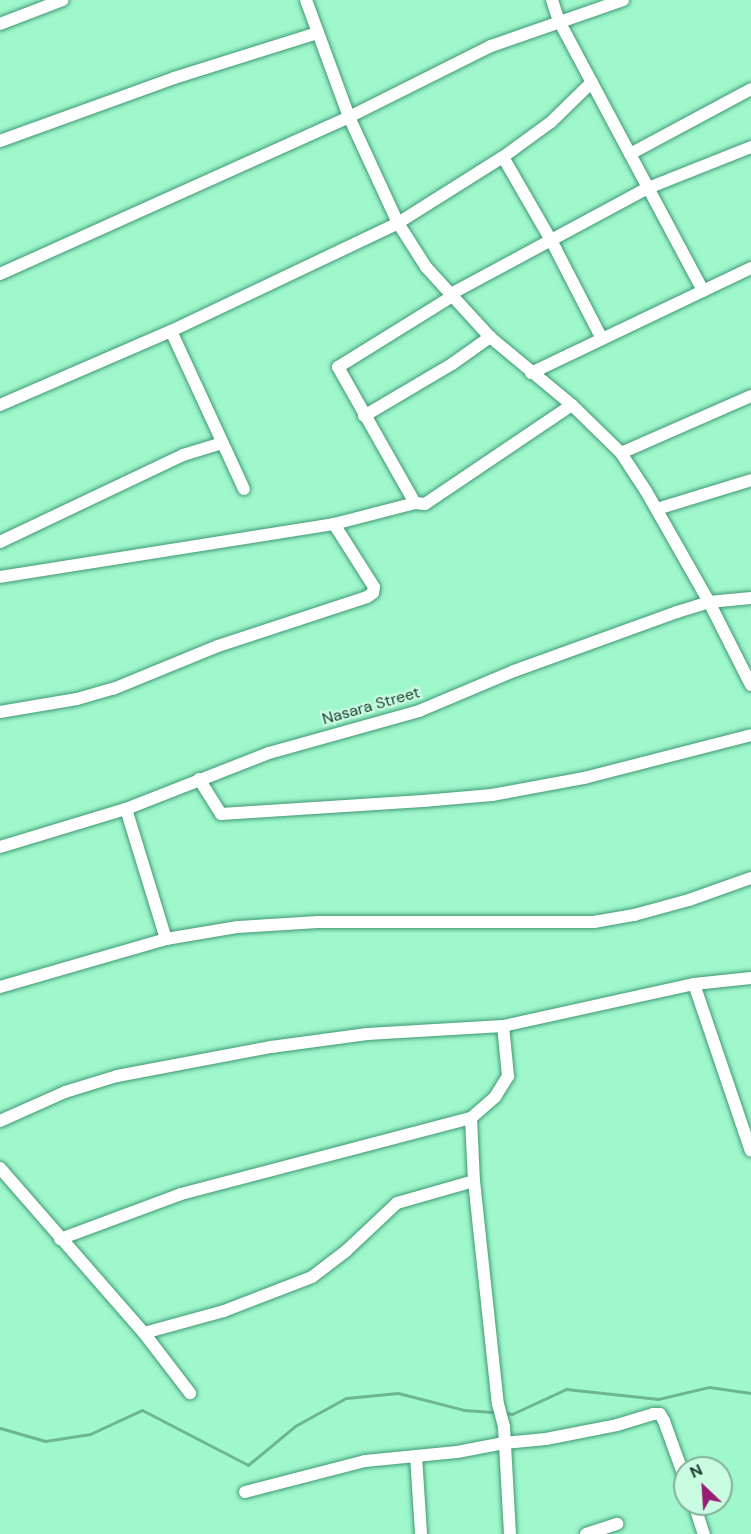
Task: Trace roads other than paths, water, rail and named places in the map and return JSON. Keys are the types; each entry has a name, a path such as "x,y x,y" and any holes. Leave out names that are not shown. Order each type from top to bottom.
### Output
{"street":[{"path":"0,24 63,0"},
{"path":"306,0 349,117 398,223 426,267 450,296 490,337 572,405 621,453 657,509 709,602 751,685"},
{"path":"552,0 559,21 703,291"},
{"path":"0,273 349,117 491,46 623,0"},
{"path":"0,141 174,78 318,33"},
{"path":"0,405 171,331 398,223 503,157 551,122 592,82"},
{"path":"630,154 751,89"},
{"path":"415,503 364,416 339,370 339,365 450,296 648,188 751,147"},
{"path":"503,157 551,240 602,339"},
{"path":"531,372 751,268"},
{"path":"171,331 244,489"},
{"path":"364,416 452,364 490,337"},
{"path":"621,453 751,396"},
{"path":"0,577 334,524 415,503 425,504 572,405"},
{"path":"0,542 183,455 222,443"},
{"path":"657,509 751,480"},
{"path":"0,712 77,699 113,689 218,646 368,597 373,593 374,587 334,524"},
{"name":"Nasara Street","path":"0,847 126,809 269,753 419,711 592,642 709,602 751,598"},
{"path":"199,779 221,814 423,801 492,795 584,778 751,735"},
{"path":"126,809 166,939"},
{"path":"0,987 166,939 238,927 318,922 594,922 667,906 751,878"},
{"path":"0,1121 65,1092 128,1074 271,1047 367,1034 503,1026 694,984 751,978"},
{"path":"694,984 751,1151"},
{"path":"60,1239 181,1194 471,1118 495,1097 508,1076 503,1026"},
{"path":"471,1118 474,1181 504,1443 510,1534"},
{"path":"0,1168 144,1333 190,1393"},
{"path":"144,1333 224,1311 312,1277 346,1251 397,1203 474,1181"},
{"path":"245,1492 365,1461 457,1452 504,1443 546,1439 660,1414 676,1456"},
{"path":"416,1456 421,1534"},
{"path":"698,1516 704,1534"},
{"path":"586,1534 617,1524"}],"waterway":[{"path":"505,1413 512,1414 566,1389 658,1399 709,1387 751,1393"},
{"path":"0,1428 45,1441 90,1434 142,1410 248,1465 295,1426 346,1398 398,1393 464,1410 496,1412"}]}
